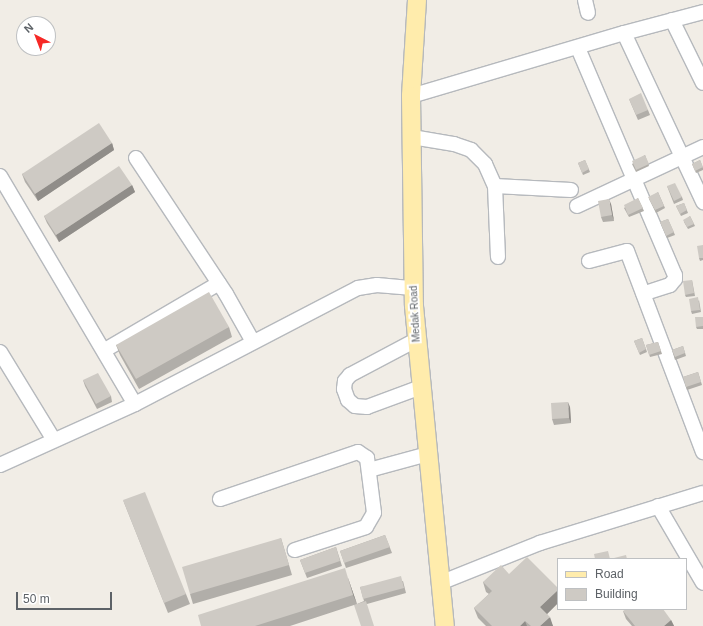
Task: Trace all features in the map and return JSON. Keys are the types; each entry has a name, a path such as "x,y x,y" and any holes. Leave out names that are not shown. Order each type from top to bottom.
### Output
{"main road":[{"name":"Medak Road","path":"416,0 411,96 413,288 416,340 445,626"}],"street":[{"path":"411,96 578,48 624,33 703,12"},
{"path":"672,20 703,82"},
{"path":"624,33 703,202"},
{"path":"578,48 675,279 670,285 643,294"},
{"path":"412,138 454,144 470,150 485,164 495,186 498,257"},
{"path":"576,206 703,147"},
{"path":"136,158 219,283 253,342"},
{"path":"0,176 105,350 135,404"},
{"path":"495,186 571,190"},
{"path":"589,261 627,251 703,452"},
{"path":"105,350 219,283"},
{"path":"0,465 135,404 358,288 377,284 413,288"},
{"path":"416,340 350,375 345,381 344,389 348,400 355,406 367,407 421,387"},
{"path":"0,352 54,440"},
{"path":"220,499 358,452 367,458 374,513 366,527 295,550"},
{"path":"369,470 428,454"},
{"path":"440,583 540,543 703,492"},
{"path":"658,506 703,583"}],"building":[{"path":"641,93 648,110 636,115 629,99"},
{"path":"99,123 112,143 35,194 22,174"},
{"path":"645,155 649,164 636,170 632,161"},
{"path":"585,160 589,169 582,173 578,163"},
{"path":"700,160 703,167 695,171 692,164"},
{"path":"119,166 132,185 56,235 44,216"},
{"path":"675,183 682,197 674,201 667,186"},
{"path":"658,192 664,206 655,210 648,197"},
{"path":"638,198 643,208 628,215 624,205"},
{"path":"609,199 612,215 601,217 598,201"},
{"path":"684,203 687,210 680,214 676,206"},
{"path":"690,216 694,224 687,227 683,220"},
{"path":"668,219 674,232 666,236 660,222"},
{"path":"703,245 703,258 699,258 697,246"},
{"path":"692,280 694,293 685,295 683,281"},
{"path":"209,292 229,327 136,379 116,345"},
{"path":"698,297 700,310 691,311 689,299"},
{"path":"695,317 703,317 703,326 696,327"},
{"path":"642,338 646,349 639,353 634,341"},
{"path":"658,342 661,351 649,355 646,345"},
{"path":"683,346 685,353 675,357 672,350"},
{"path":"698,372 701,382 686,387 683,377"},
{"path":"98,373 111,396 96,404 83,380"},
{"path":"568,402 569,418 552,419 551,403"},
{"path":"145,492 186,594 164,603 123,500"},
{"path":"385,535 390,547 344,563 340,551"},
{"path":"281,538 289,565 190,594 182,567"},
{"path":"336,547 340,561 305,573 300,560"},
{"path":"608,551 610,558 595,558 594,554"},
{"path":"626,555 627,558 614,558"},
{"path":"527,557 557,587 557,591 540,607 550,617 540,626 531,626 525,621 520,626 492,626 474,608 492,591 483,582 501,565 509,574"},
{"path":"345,568 353,595 255,626 201,626 198,615"},
{"path":"401,576 404,588 363,599 360,587"},
{"path":"366,601 374,626 361,626 354,605"},
{"path":"664,610 671,620 664,626 635,626 623,611"}]}
